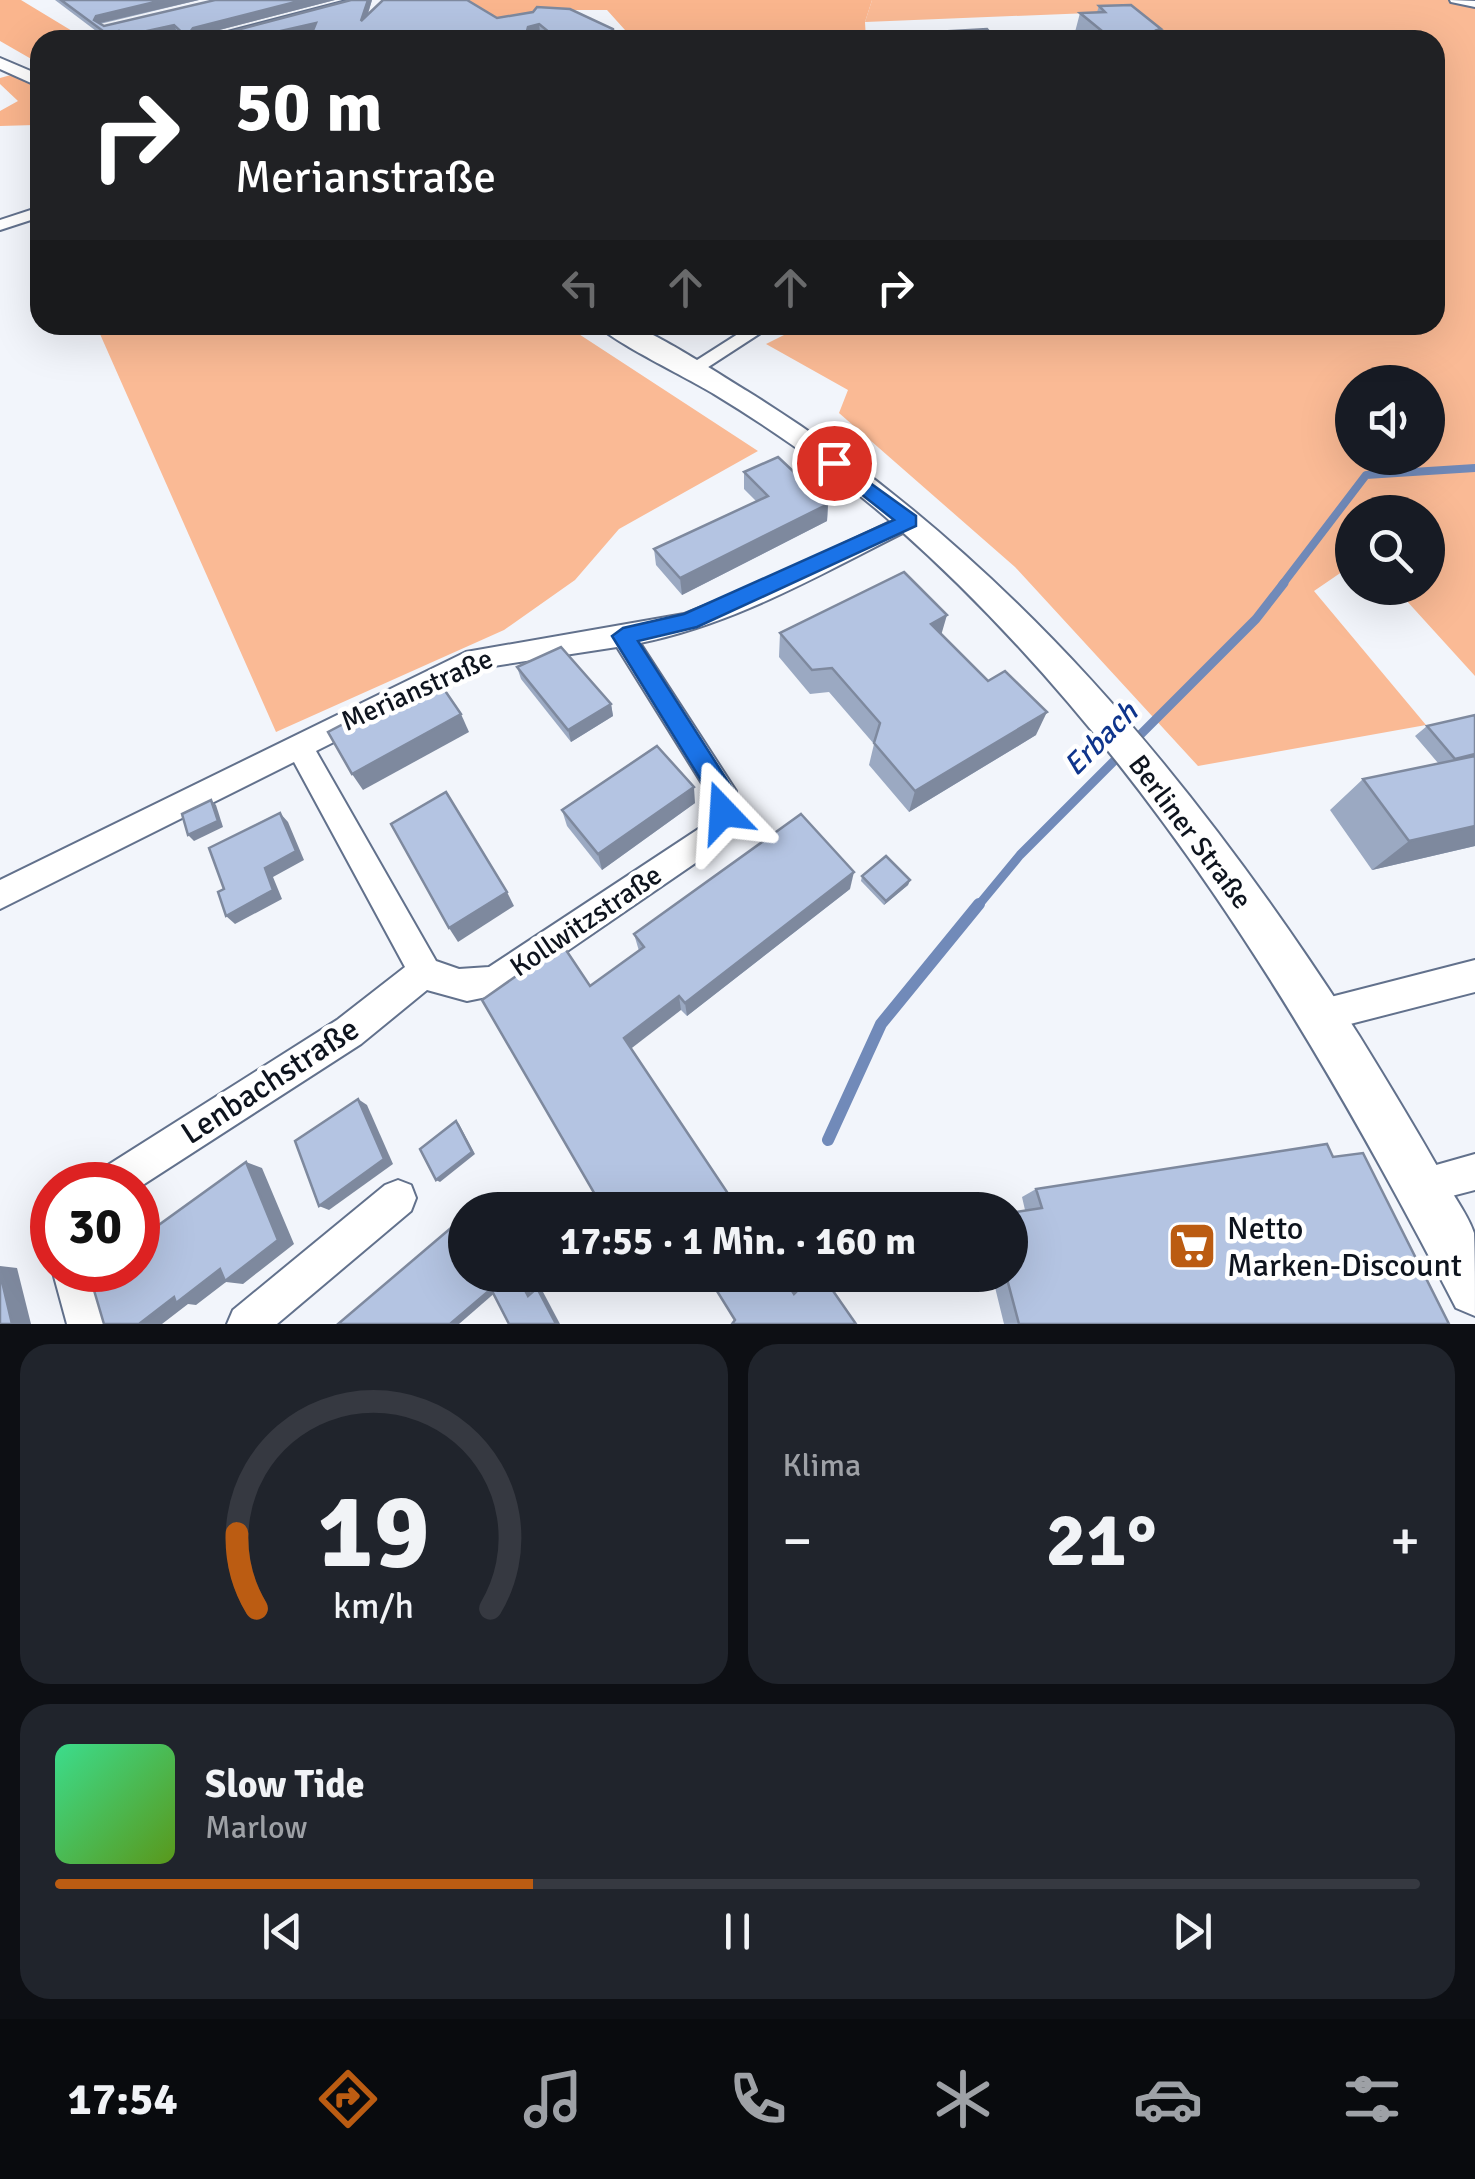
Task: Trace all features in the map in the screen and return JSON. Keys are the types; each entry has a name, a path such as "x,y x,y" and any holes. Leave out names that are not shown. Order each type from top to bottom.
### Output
{"street":[{"path":"233,30 286,12 360,0"},
{"path":"1455,0 1475,4"},
{"path":"3,68 30,78"},
{"path":"0,225 30,215"},
{"name":"Berliner Straße","path":"628,335 776,420 909,521 1034,642 1108,725 1228,881 1319,1016 1422,1186 1475,1289"},
{"path":"692,370 748,335"},
{"name":"Merianstraße","path":"0,895 474,659 519,648 623,636 689,622 909,521"},
{"name":"Kollwitzstraße","path":"425,972 444,985 495,982 713,834 723,812 722,791 623,636"},
{"path":"298,746 425,972"},
{"name":"Lenbachstraße","path":"146,1162 349,1032 425,972"},
{"path":"1319,1016 1475,976"},
{"path":"1422,1186 1475,1172"},
{"path":"246,1324 398,1198"},
{"path":"78,1292 87,1324"}],"shaded area":[{"path":"0,0 21,0 70,30 30,30 30,58 0,41"},
{"path":"466,0 872,0 865,30 625,30 607,10 541,10 445,30 338,30"},
{"path":"872,0 1475,0 1475,676 1410,605 1445,605 1445,495 1335,495 1335,577 1314,591 1426,725 1198,766 1015,567 839,413 848,390 766,344 784,335 1445,335 1445,30 1157,30 1139,11 865,22"},
{"path":"30,70 30,125 0,126 0,111 18,101 0,84 0,78"},
{"path":"100,335 580,335 758,451 619,529 575,580 504,630 276,732"}],"building":[{"path":"61,0 163,0 96,16 94,20 104,26 215,0 303,0 192,30 179,30 174,25 151,30 102,30"},
{"path":"351,0 368,0 361,21 383,0 467,0 497,18 533,12 537,7 570,9 613,30 546,30 539,24 527,30 313,30 316,23 285,30 237,30"},
{"path":"1131,5 1161,29 1101,30 1080,13 1105,12 1099,6"},
{"path":"778,457 828,504 680,578 654,549 768,496 744,472"},
{"path":"904,572 947,615 931,624 988,681 1005,671 1047,712 915,791 874,743 880,723 832,668 812,670 780,633"},
{"path":"561,647 611,704 568,730 517,667"},
{"path":"435,676 461,714 352,774 328,732"},
{"path":"1475,715 1475,754 1455,759 1427,726"},
{"path":"657,746 694,787 598,854 562,810"},
{"path":"1475,756 1475,826 1409,841 1363,779"},
{"path":"446,792 507,892 449,928 391,824"},
{"path":"211,800 218,821 188,835 182,814"},
{"path":"280,813 296,851 265,868 273,890 226,916 218,892 224,889 209,848"},
{"path":"801,814 854,872 685,1003 679,996 624,1038 727,1192 594,1192 482,1000 562,944 590,986 644,947 634,934"},
{"path":"886,856 910,880 886,901 862,876"},
{"path":"358,1099 384,1159 319,1206 295,1141"},
{"path":"456,1121 472,1152 436,1180 420,1149"},
{"name":"Netto Marken-Discount","path":"1327,1144 1333,1157 1363,1153 1449,1324 1019,1324 1011,1292 1028,1292 1028,1210 1042,1208 1036,1189"},
{"path":"246,1162 278,1240 225,1281 220,1269 176,1303 174,1297 139,1324 104,1324 95,1292 160,1292 160,1224"},
{"path":"448,1230 448,1292 487,1292 450,1324 338,1324"},
{"path":"0,1273 12,1324 0,1324"},
{"path":"493,1292 526,1292 528,1296 539,1292 556,1324 509,1324"},
{"path":"718,1292 834,1292 856,1324 732,1324 735,1320"}],"waterway":[{"name":"Erbach","path":"1282,585 1366,475 1475,468"},
{"name":"Erbach","path":"977,907 1020,855 1256,619 1284,583"},
{"name":"Erbach","path":"828,1140 881,1024 979,904"}],"place":[{"name":"Netto Marken-Discount","path":"1192,1246"}],"route":[{"path":"723,812 722,791 623,636 689,622 909,521 834,463"}]}
